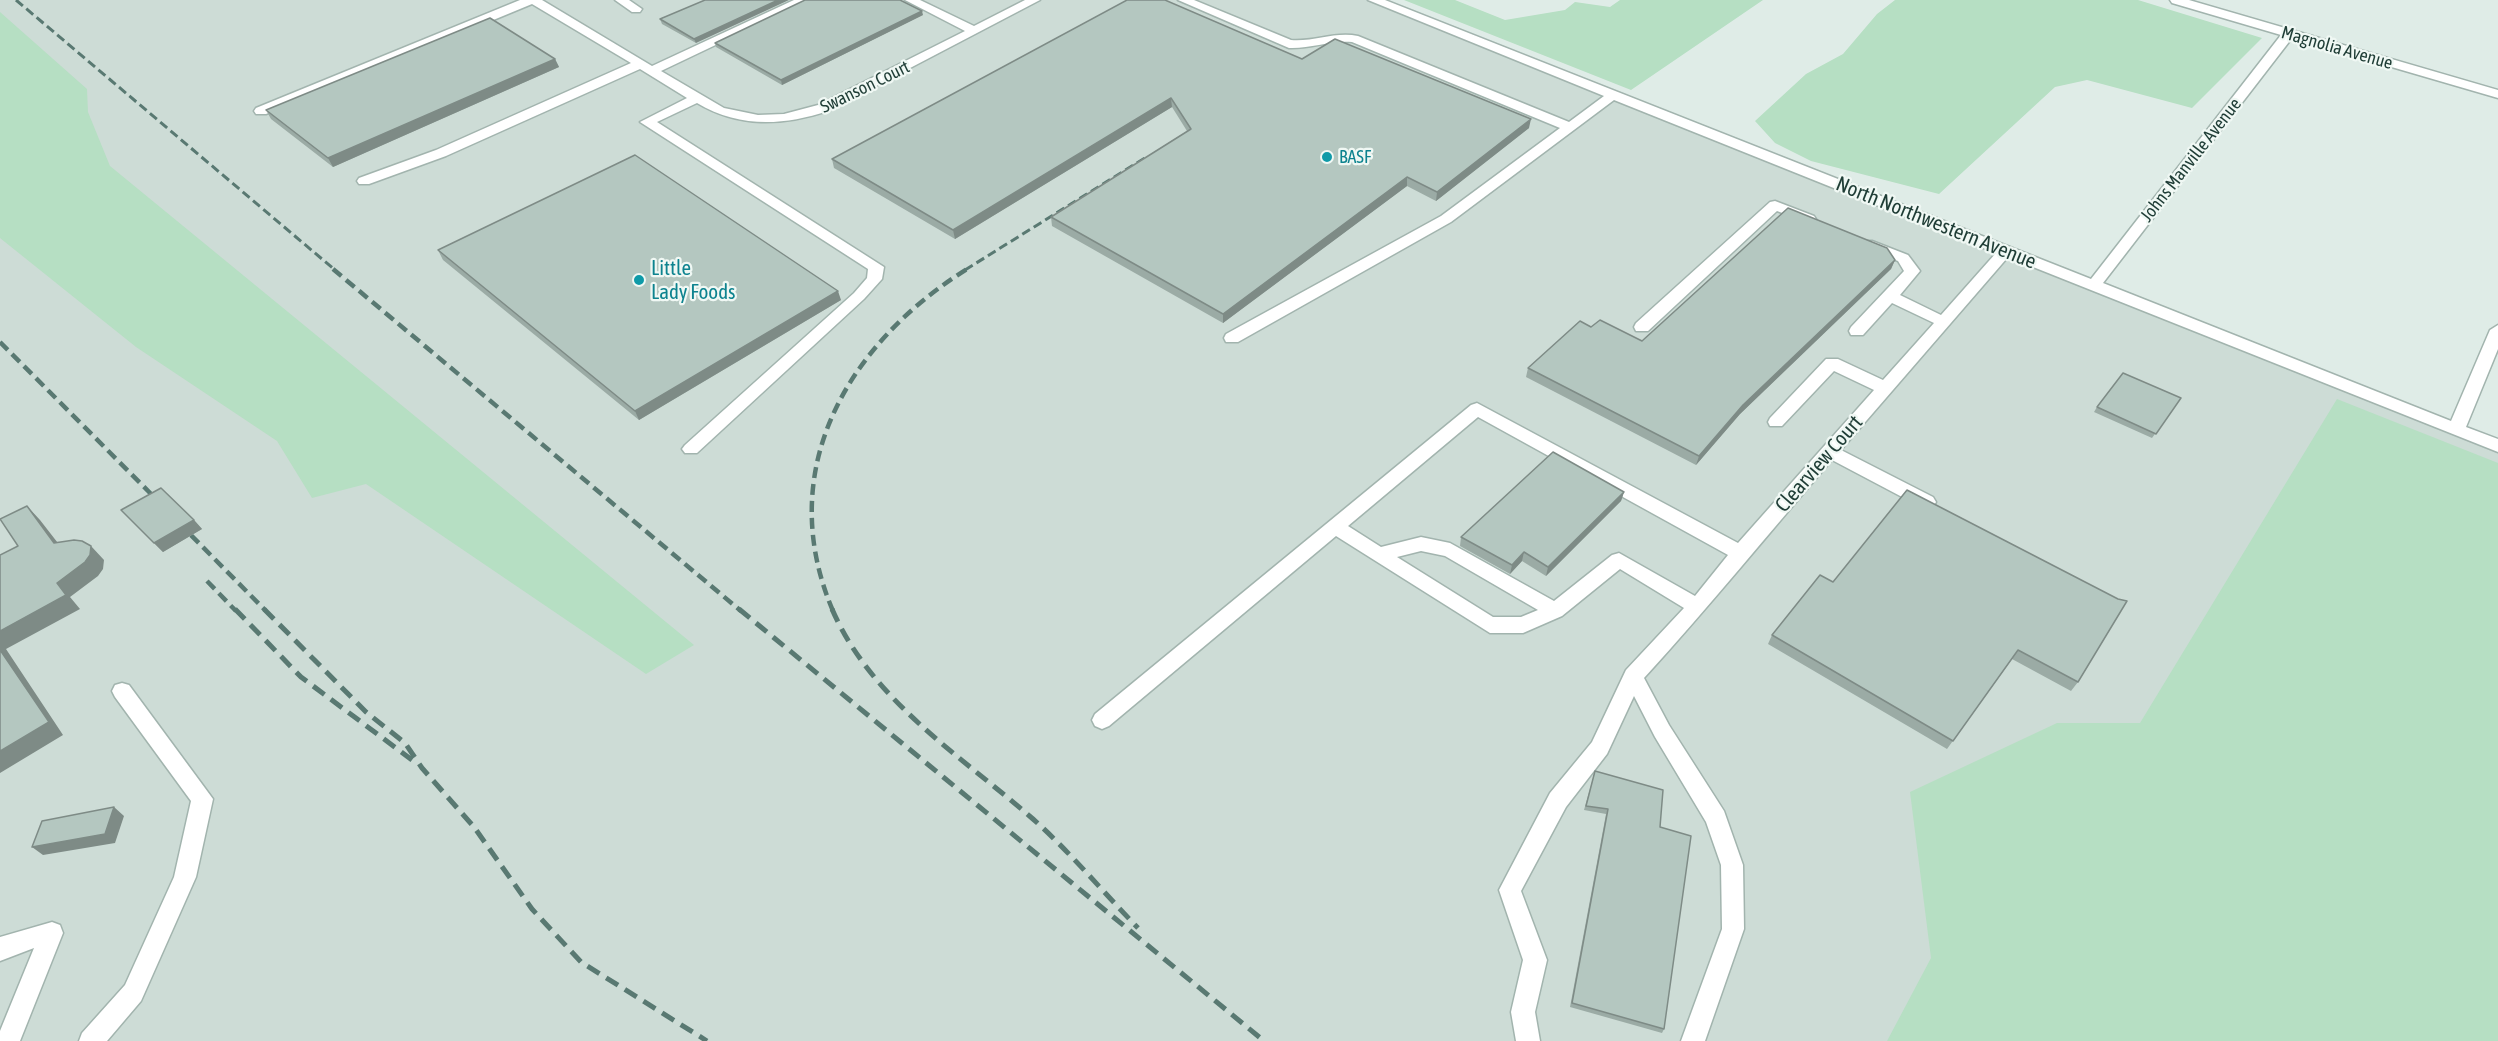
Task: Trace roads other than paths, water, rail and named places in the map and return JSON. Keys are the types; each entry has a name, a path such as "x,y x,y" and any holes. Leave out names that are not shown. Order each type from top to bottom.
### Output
{"street":[{"path":"621,0 636,9"},
{"path":"364,181 441,153 804,0"},
{"path":"911,0 975,31"},
{"name":"Swanson Court","path":"539,1 719,111 748,118 789,117 810,113 847,98 1034,0"},
{"path":"1184,0 1289,44 1306,45 1344,38 1354,39 1570,127"},
{"name":"North Northwestern Avenue","path":"1374,0 2498,446"},
{"name":"Magnolia Avenue","path":"2176,0 2498,94"},
{"path":"261,111 539,1"},
{"name":"Johns Manville Avenue","path":"2093,286 2288,34"},
{"path":"1232,338 1446,219 1613,95"},
{"path":"691,448 859,296 874,279 876,267 647,122 697,98"},
{"path":"1642,327 1775,205 1818,223"},
{"path":"1850,236 1903,258 1912,271 1857,331"},
{"name":"Clearview Court","path":"1528,1041 1523,1012 1535,960 1510,890 1558,800 1600,748 1633,676 1697,607 1740,553 2006,251"},
{"path":"1890,296 1944,322"},
{"path":"2456,429 2498,330"},
{"path":"1776,422 1832,363 1885,388"},
{"path":"1102,720 1477,409 1740,553"},
{"path":"1830,452 1943,511"},
{"path":"1335,527 1490,625 1523,625 1555,611 1620,560 1697,607"},
{"path":"1381,554 1421,544 1450,550 1555,611"},
{"path":"1633,676 1662,731 1716,818 1732,865 1733,929 1693,1041"},
{"path":"91,1041 133,993 185,877 202,800 122,691"},
{"path":"0,950 10,944 52,933 8,1041"}],"railway":[{"path":"16,0 335,270"},
{"path":"965,270 1148,156"},
{"path":"333,269 741,611"},
{"path":"833,611 817,559 812,509 817,461 832,416 856,373 887,334 924,299 967,269"},
{"path":"0,342 163,506"},
{"path":"179,523 266,611"},
{"path":"207,581 236,611"},
{"path":"235,609 301,677 412,760"},
{"path":"264,609 366,712 405,743 422,768 474,827 532,909 581,962 707,1041"},
{"path":"739,609 1264,1041"},
{"path":"833,611 849,642 894,699 948,749 1047,832 1138,928"}],"place":[{"name":"BASF","path":"1327,157"},
{"name":"Little Lady Foods","path":"639,280"}]}
